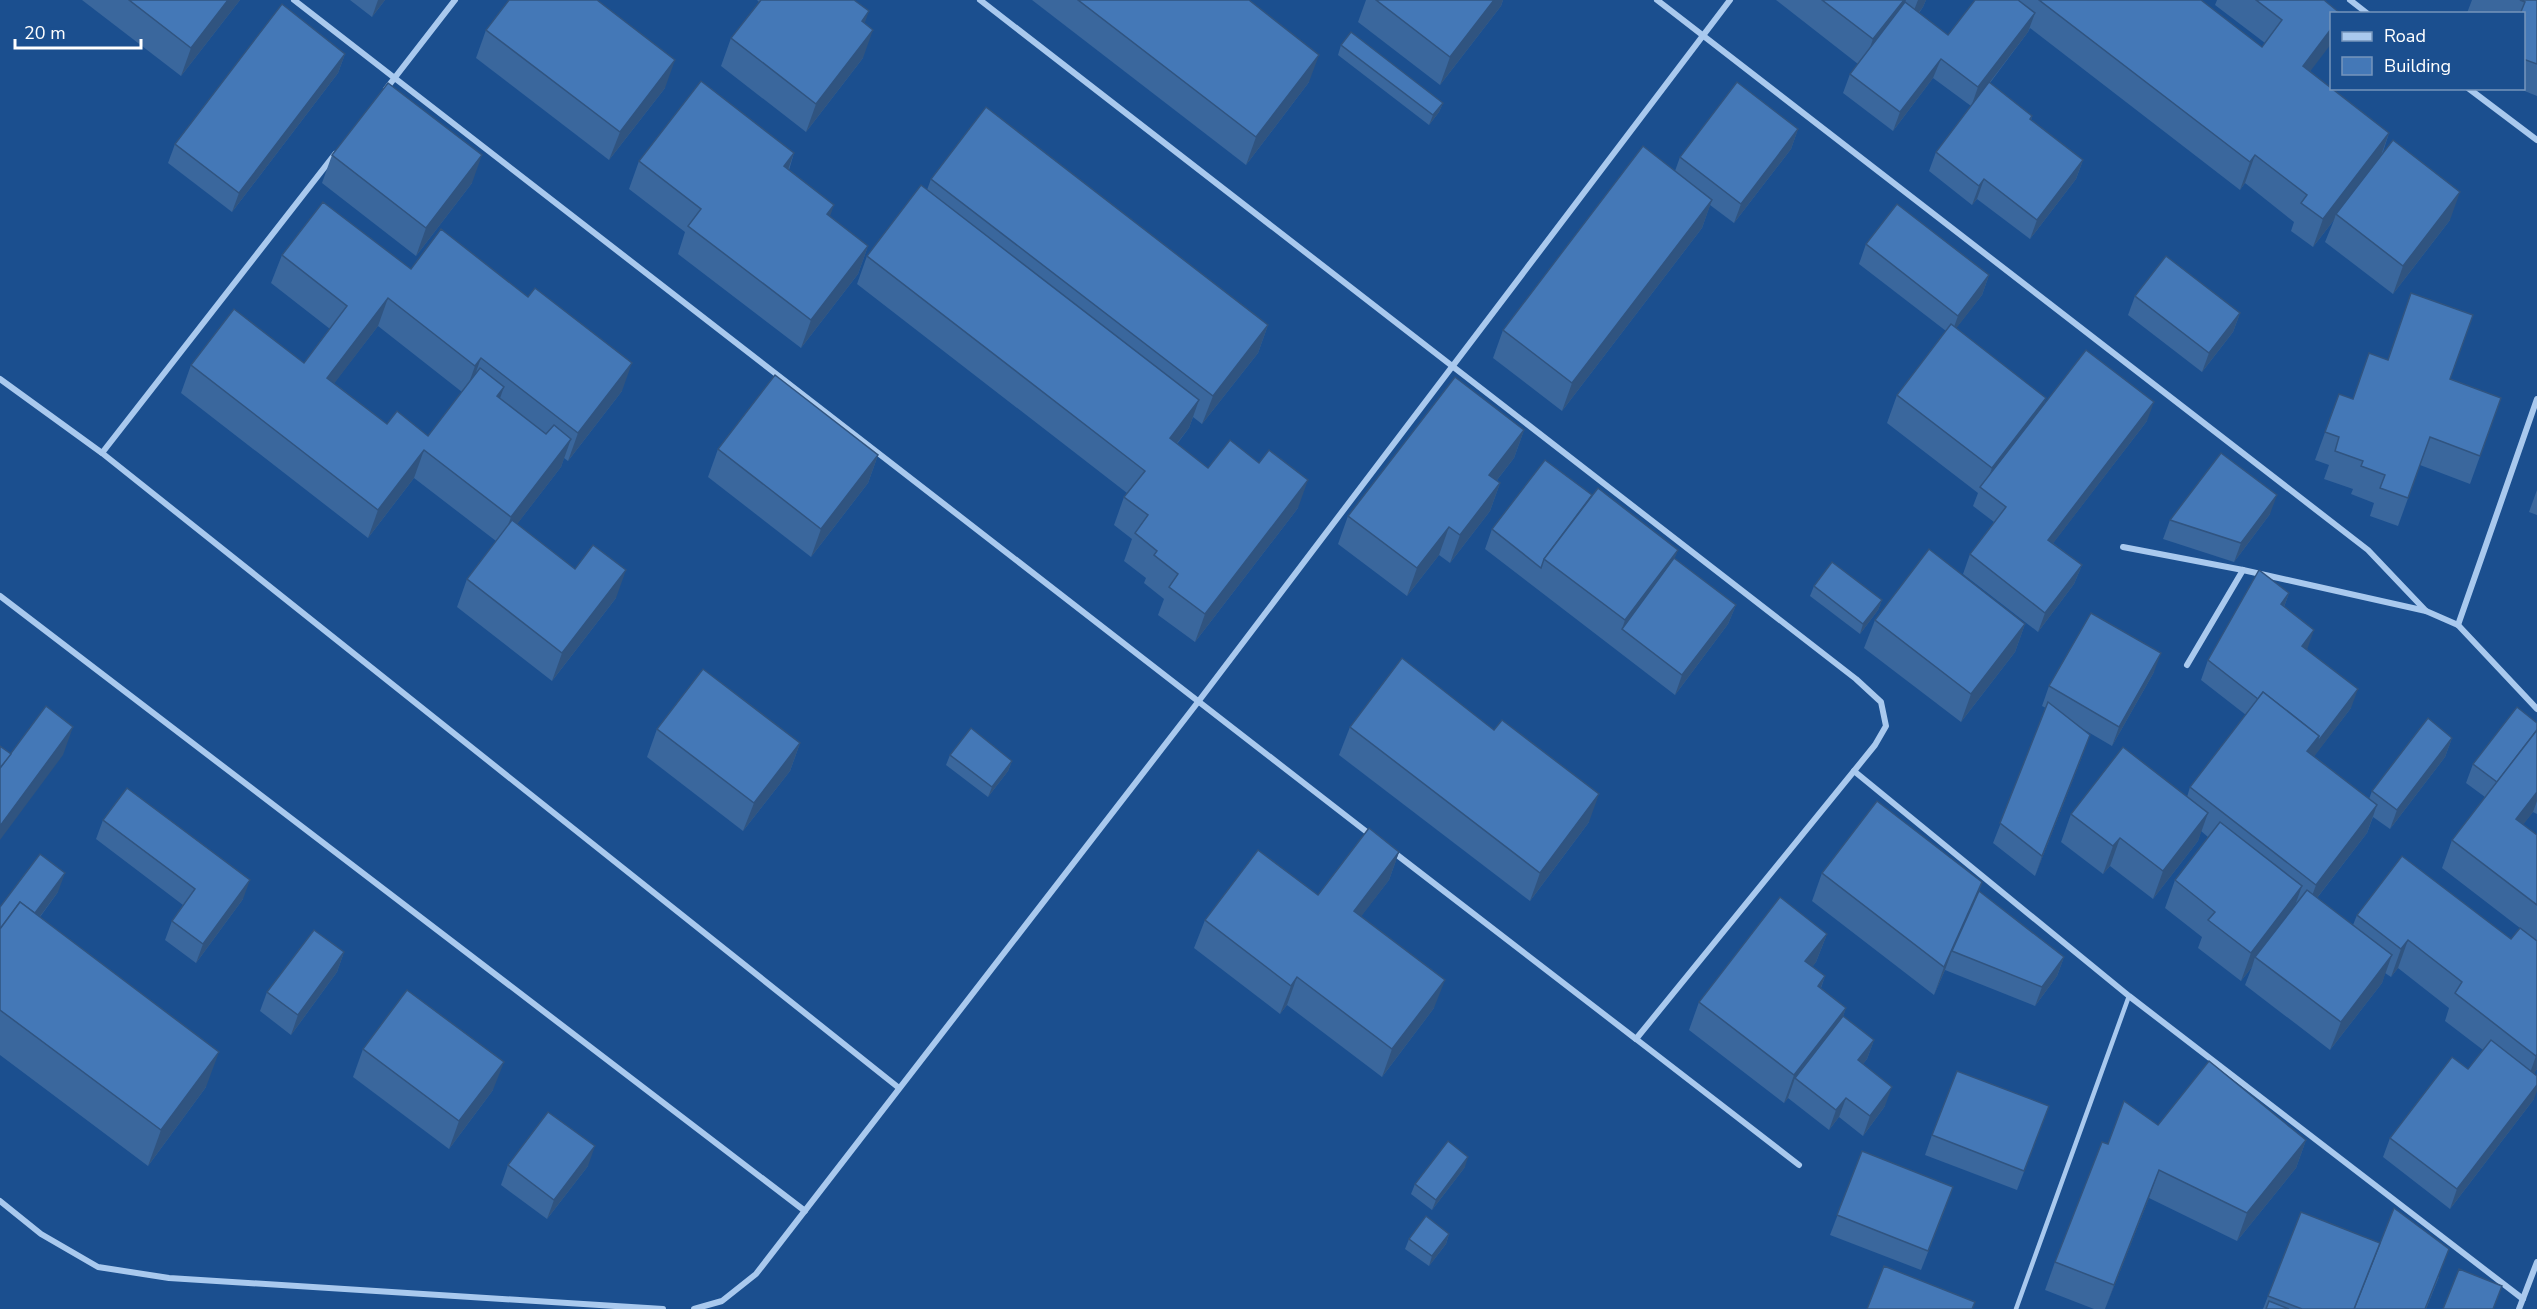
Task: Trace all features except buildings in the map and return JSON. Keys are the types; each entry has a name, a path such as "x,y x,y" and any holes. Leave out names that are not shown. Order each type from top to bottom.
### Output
{"street":[{"path":"294,0 1375,838"},
{"path":"380,97 455,0"},
{"path":"980,0 1856,679 1881,702 1886,726 1875,745 1636,1039"},
{"path":"1657,0 2368,550 2426,611"},
{"path":"694,1309 722,1301 756,1274 1198,702 1730,0"},
{"path":"2350,0 2365,12"},
{"path":"2471,90 2537,140"},
{"path":"102,453 343,144"},
{"path":"0,380 102,453 899,1088"},
{"path":"2458,625 2537,399"},
{"path":"2124,547 2243,570 2426,611 2458,625 2537,709"},
{"path":"2187,665 2243,570"},
{"path":"0,596 805,1211"},
{"path":"1854,771 2129,996 2523,1299"},
{"path":"1384,845 1798,1165"},
{"path":"0,1201 41,1234 98,1267 169,1278 663,1309"},
{"path":"2519,1309 2537,1263"}],"lane":[{"path":"2016,1309 2129,996"}]}
